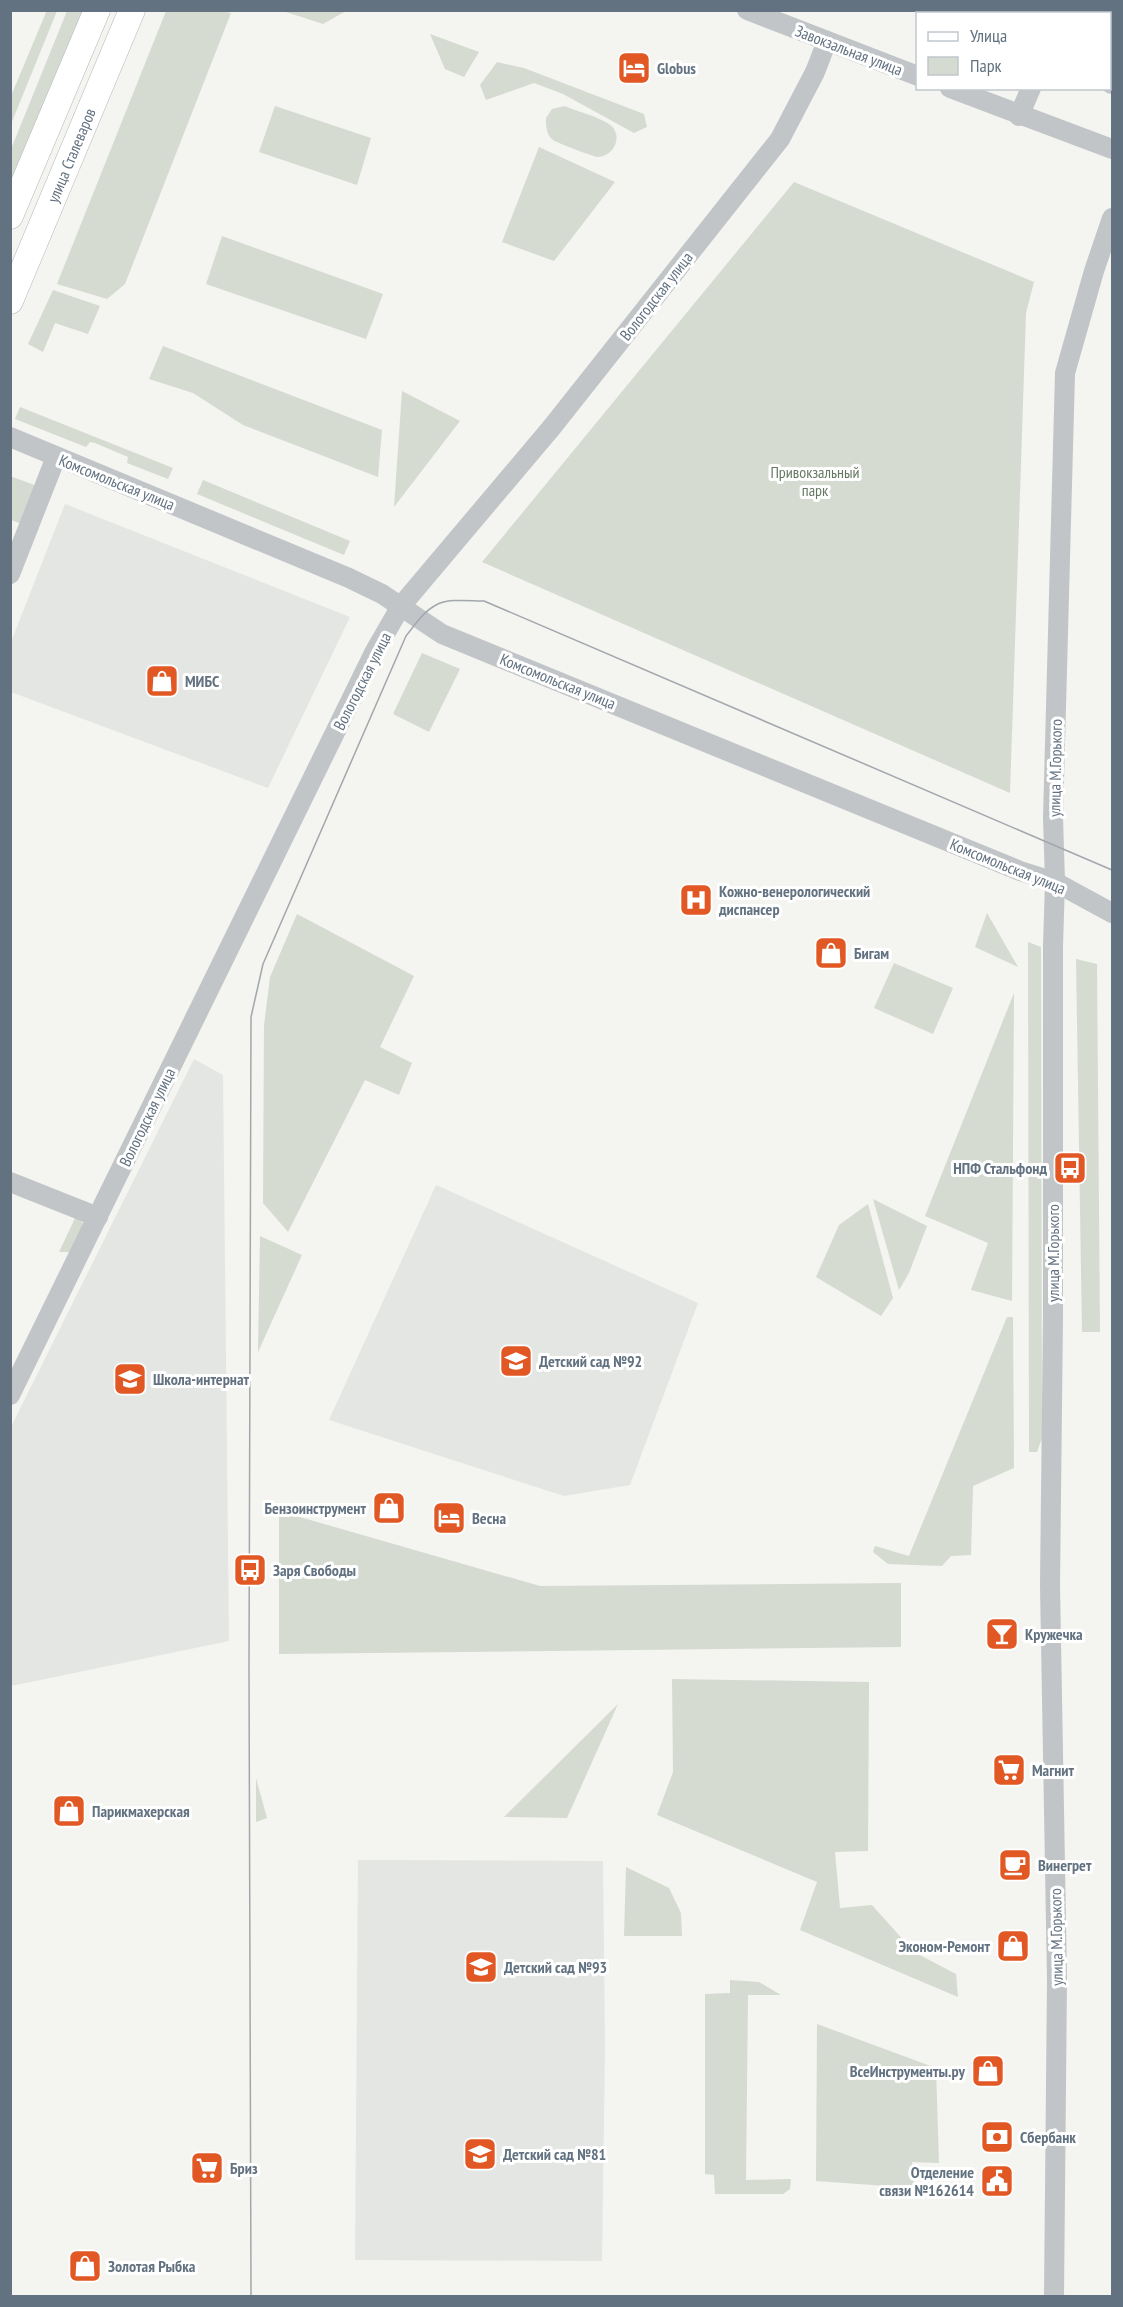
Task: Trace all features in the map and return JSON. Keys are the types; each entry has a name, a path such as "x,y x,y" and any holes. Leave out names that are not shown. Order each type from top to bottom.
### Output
{"main road":[{"name":"улица Сталеваров","path":"10,216 97,10"},
{"name":"улица Сталеваров","path":"10,301 132,10"}],"street":[{"name":"Завокзальная улица","path":"747,10 916,75"},
{"name":"Вологодская улица","path":"10,1395 375,651 401,606 552,427 775,145 809,84 827,41"},
{"path":"955,90 1019,116 1113,149"},
{"path":"1019,116 1029,90"},
{"name":"улица М.Горького","path":"1054,2296 1057,1979 1050,1585 1055,882 1053,818 1065,373 1094,271 1113,218"},
{"name":"Комсомольская улица","path":"10,437 350,578 401,606 442,634 1020,871 1055,882 1113,913"},
{"path":"10,574 56,457"},
{"path":"10,1182 98,1217"}],"shaded area":[{"path":"65,504 350,617 268,788 11,692 11,642"},
{"name":"Школа-интернат","path":"194,1059 223,1075 229,1641 11,1686 11,1427"},
{"name":"Детский сад №92","path":"436,1185 698,1303 630,1485 564,1496 329,1420"},
{"path":"358,1860 603,1861 605,2046 602,2261 355,2260"}],"green space":[{"path":"47,10 57,11 11,124 11,96"},
{"path":"67,11 84,11 11,191 11,149"},
{"path":"166,11 231,13 125,284 107,299 57,284"},
{"path":"283,11 346,11 323,24"},
{"path":"430,34 479,52 464,77 445,69"},
{"path":"497,62 524,68 644,114 647,127 634,133 563,94 534,83 486,100 480,85"},
{"path":"275,106 371,138 357,185 259,152"},
{"path":"565,106 599,119 614,128 617,139 613,149 597,157 553,140 547,130 546,118 552,109"},
{"path":"539,147 615,182 554,261 502,242"},
{"name":"Привокзальный парк","path":"794,182 1034,282 1026,313 1010,793 482,562"},
{"path":"222,236 383,294 366,339 206,284"},
{"path":"53,290 100,306 88,334 55,323 43,352 28,344"},
{"path":"163,346 382,430 378,477 243,425 193,393 149,379"},
{"path":"402,391 460,421 394,507"},
{"path":"20,407 173,468 168,479 127,463 128,457 95,443 90,442 86,447 15,419"},
{"path":"10,476 37,486 22,524 11,520"},
{"path":"203,480 350,541 344,555 197,494"},
{"path":"422,653 460,669 429,732 393,714"},
{"path":"987,913 1018,967 975,947"},
{"path":"297,914 414,976 380,1047 412,1063 399,1095 365,1080 288,1232 263,1203 264,1025 270,977"},
{"path":"1028,942 1041,947 1042,1438 1037,1452 1029,1452"},
{"path":"1076,959 1097,964 1100,1332 1082,1332"},
{"path":"894,963 953,988 933,1034 874,1008"},
{"path":"1014,993 1012,1301 971,1290 988,1243 925,1216"},
{"path":"873,1199 927,1226 909,1273 899,1290"},
{"path":"868,1204 893,1298 881,1316 816,1277 839,1225"},
{"path":"76,1216 84,1224 71,1252 59,1252"},
{"path":"260,1236 302,1255 258,1352"},
{"path":"1007,1317 1013,1317 1014,1468 973,1486 971,1555 951,1556 942,1566 888,1564 873,1552 875,1546 909,1556"},
{"path":"279,1511 540,1586 901,1583 901,1647 279,1654"},
{"path":"672,1679 869,1682 868,1851 835,1852 840,1908 872,1905 914,1952 956,1974 958,1997 800,1930 817,1882 657,1815 673,1772"},
{"path":"618,1704 567,1818 504,1817"},
{"path":"256,1778 267,1818 256,1822"},
{"path":"626,1867 669,1888 681,1913 682,1936 624,1936"},
{"path":"730,1980 759,1982 781,1995 748,1995 746,2180 791,2179 790,2189 783,2194 715,2194 714,2175 705,2174 705,1994 730,1993"},
{"path":"817,2024 936,2068 939,2163 912,2162 915,2188 816,2181"}],"tram line":[{"path":"251,2296 249,1668 251,1017 263,964 406,636 423,615 436,605 453,601 484,601 1112,870"}],"place":[{"name":"Globus","path":"634,68"},
{"name":"МИБС","path":"162,681"},
{"name":"Кожно-венерологический диспансер","path":"696,900"},
{"name":"Бигам","path":"831,953"},
{"name":"НПФ Стальфонд","path":"1070,1168"},
{"name":"Детский сад №92","path":"516,1361"},
{"name":"Школа-интернат","path":"130,1379"},
{"name":"Бензоинструмент","path":"389,1508"},
{"name":"Весна","path":"449,1518"},
{"name":"Заря Свободы","path":"250,1570"},
{"name":"Кружечка","path":"1002,1634"},
{"name":"Магнит","path":"1009,1770"},
{"name":"Парикмахерская","path":"69,1811"},
{"name":"Винегрет","path":"1015,1865"},
{"name":"Эконом-Ремонт","path":"1013,1946"},
{"name":"Детский сад №93","path":"481,1967"},
{"name":"ВсеИнструменты.ру","path":"988,2071"},
{"name":"Сбербанк","path":"997,2137"},
{"name":"Детский сад №81","path":"480,2154"},
{"name":"Бриз","path":"207,2168"},
{"name":"Отделение связи №162614","path":"997,2181"},
{"name":"Золотая Рыбка","path":"85,2266"}]}
